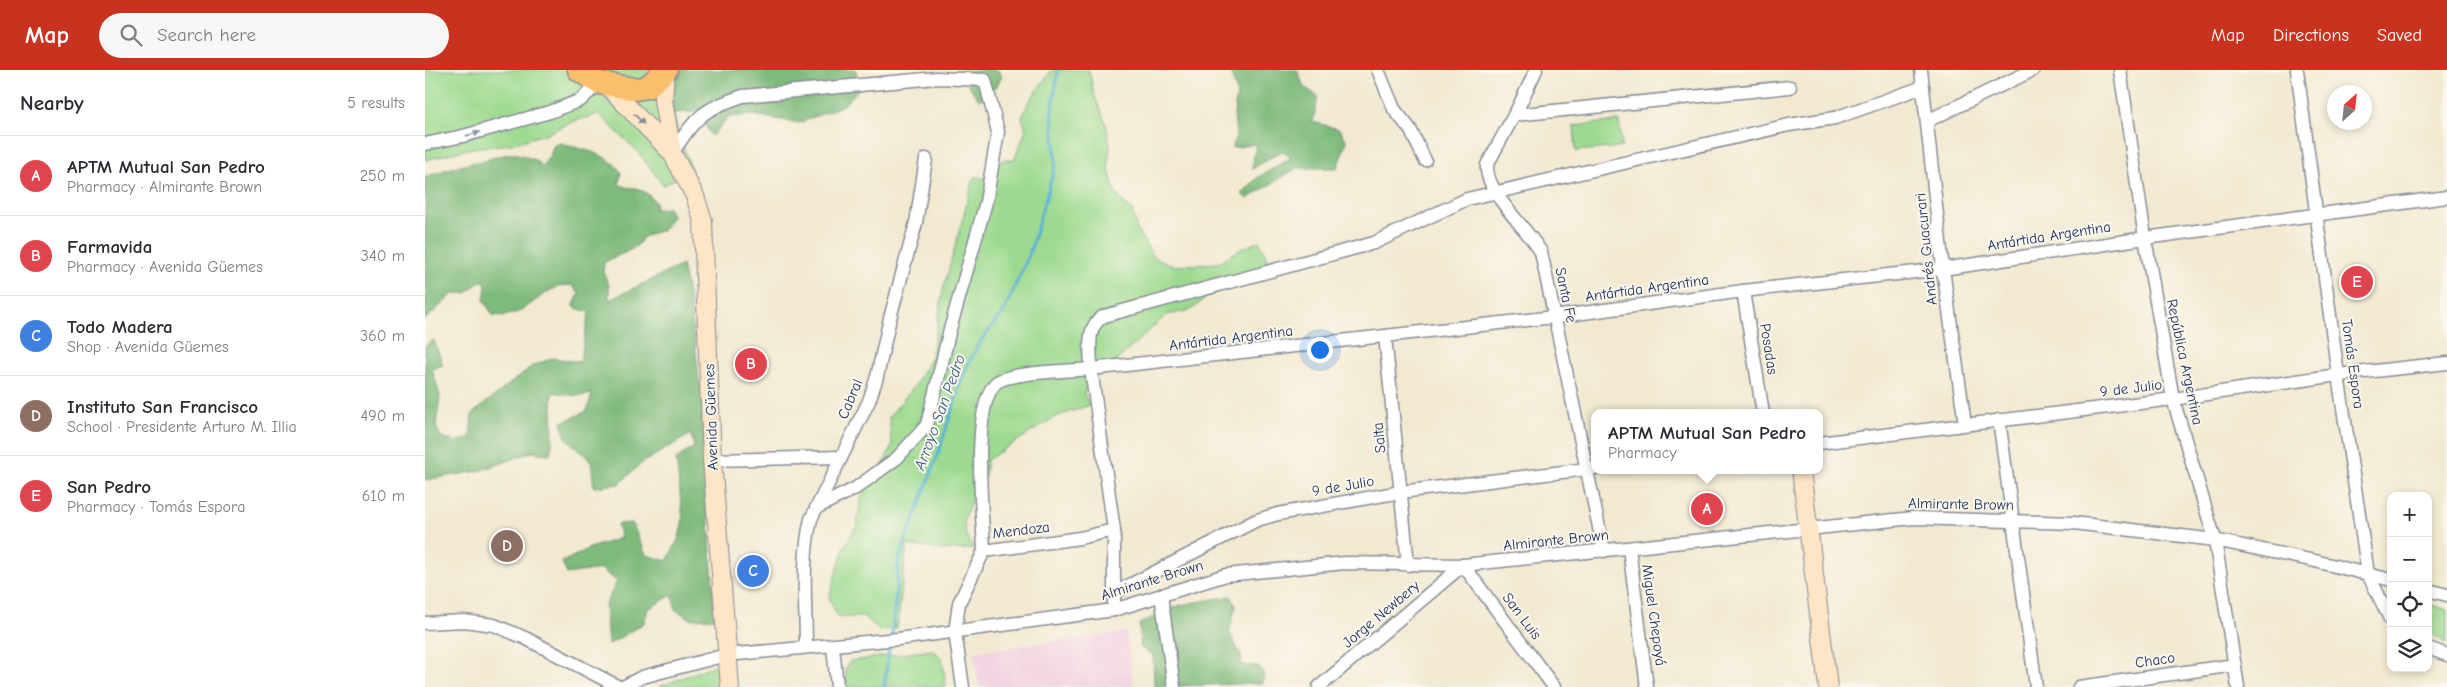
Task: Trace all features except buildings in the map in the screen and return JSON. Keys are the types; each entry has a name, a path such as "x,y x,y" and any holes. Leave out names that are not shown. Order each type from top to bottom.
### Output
{"highway":[{"path":"579,70 603,84 636,89 647,87 665,71"}],"main road":[{"name":"Avenida Güemes","path":"665,71 663,100 672,154"},
{"name":"Avenida Güemes","path":"603,84 672,154 695,196 703,222 712,460 730,687"},
{"path":"1802,474 1828,687"}],"street":[{"path":"1378,70 1393,109 1410,129 1425,160"},
{"name":"Santa Fe","path":"1536,70 1487,165 1486,174 1496,193 1533,238 1541,252 1554,317 1590,469 1604,551"},
{"name":"Andrés Guacurari","path":"1921,70 1943,269 1965,424"},
{"path":"1927,121 2033,70"},
{"name":"República Argentina","path":"2120,70 2145,238 2173,399 2215,540 2238,687"},
{"name":"Tomás Espora","path":"2297,70 2338,375 2368,574 2387,613"},
{"path":"672,154 695,120 716,105 743,96 936,78 985,80 998,132 986,202 949,334 927,425 897,458 856,488 816,508"},
{"path":"425,144 463,136 550,112 581,100 603,84"},
{"path":"1514,115 1790,87"},
{"path":"1113,610 1114,530 1091,369 1091,330 1095,321 1105,316 1374,243 1467,199 1789,125 1835,118 1923,87"},
{"name":"Cabral","path":"806,647 806,539 816,508 869,401 877,377 890,318 917,222 926,159"},
{"name":"Antártida Argentina","path":"984,551 980,430 989,394 997,382 1009,377 1554,317 1743,291 1943,269 2145,238 2447,197"},
{"name":"Posadas","path":"1743,291 1762,409"},
{"name":"Salta","path":"1385,336 1408,565"},
{"name":"9 de Julio","path":"1823,442 2173,399 2338,375 2447,363"},
{"path":"1999,420 2036,687"},
{"path":"712,460 841,457"},
{"name":"9 de Julio","path":"1114,592 1257,520 1278,514 1401,492 1590,469"},
{"name":"Almirante Brown","path":"623,687 642,677 726,655 898,640 1113,610 1226,574 1345,563 1463,565 1913,518 2075,523 2215,540 2387,579"},
{"name":"Mendoza","path":"963,687 955,632 959,603 984,551 1080,538 1114,530"},
{"name":"Miguel Chepoyá","path":"1629,548 1647,687"},
{"name":"San Luis","path":"1463,565 1551,686"},
{"name":"Jorge Newbery","path":"1319,687 1463,565"},
{"path":"2432,591 2447,595"},
{"path":"1161,595 1174,687"},
{"path":"425,623 464,621 493,625 525,638 619,687"},
{"path":"833,646 837,687"},
{"path":"2432,650 2447,656"},
{"name":"Chaco","path":"2079,687 2133,683 2235,665"}],"shaded area":[{"path":"1126,632 1133,687 979,687 974,652"}],"green space":[{"path":"425,70 683,70 674,96 674,109 678,132 692,171 663,185 638,152 599,114 571,122 548,133 512,144 472,148 425,160"},
{"path":"683,70 856,70 859,89 844,105 799,123 754,115 728,117 712,136 696,112 672,113 674,86"},
{"path":"958,70 998,70 1002,77 995,88 979,100"},
{"path":"1052,70 1089,70 1094,94 1106,124 1110,146 1108,166 1115,193 1132,210 1137,230 1154,257 1174,266 1218,263 1237,251 1259,241 1273,270 1247,285 1212,293 1191,310 1166,315 1113,364 1091,369 1084,394 1090,405 1055,417 987,460 985,476 973,496 964,521 966,535 974,549 943,550 907,545 897,628 880,631 865,617 838,617 829,598 844,547 857,525 862,495 880,470 892,446 889,417 916,384 932,355 943,290 974,177 989,178 1002,160 1014,160 1026,130 1022,118 1028,103"},
{"path":"1230,70 1297,70 1304,87 1318,96 1313,122 1339,129 1347,141 1337,168 1297,168 1247,199 1242,194 1257,178 1291,158 1282,151 1252,169 1256,144 1232,148 1236,136 1234,114 1237,93"},
{"path":"1619,121 1622,147 1576,151 1574,126"},
{"path":"561,143 594,153 609,160 621,172 619,184 644,191 656,202 654,209 668,208 672,215 663,229 647,235 636,246 604,263 603,272 609,285 609,300 682,265 690,302 702,404 715,618 691,619 676,610 672,595 648,609 644,623 608,645 605,606 617,581 601,569 567,574 562,562 590,548 621,538 617,524 632,523 646,555 667,561 679,538 683,519 676,459 694,447 691,434 642,463 619,484 594,487 591,461 566,438 561,423 587,411 592,394 577,396 553,392 553,438 550,454 532,452 479,471 425,480 425,346 434,340 443,365 432,369 440,396 436,426 440,436 455,442 470,438 472,414 532,366 552,358 580,362 589,312 573,307 579,294 572,285 550,291 516,313 493,315 484,301 486,285 482,280 466,293 453,294 425,320 425,177 448,169 508,154 518,154 535,160 542,166 550,156 554,144"},
{"path":"1231,596 1236,605 1229,632 1241,655 1242,665 1258,666 1264,674 1263,683 1154,687 1153,655 1141,648 1139,624 1180,605"},
{"path":"2432,605 2447,610 2447,643 2432,634"},
{"path":"933,650 942,658 946,687 847,687 845,671 850,661"},
{"path":"715,665 718,687 659,687"}],"waterway":[{"name":"Arroyo San Pedro","path":"892,636 899,559 938,454 964,372 982,339 1003,313 1029,255 1056,163 1052,110 1058,70"},
{"name":"Arroyo San Pedro","path":"884,687 890,642"}],"place":[{"name":"San Pedro","path":"2357,282"},
{"name":"Farmavida","path":"751,364"},
{"name":"APTM Mutual San Pedro","path":"1707,509"},
{"name":"Instituto San Francisco","path":"507,546"},
{"name":"Todo Madera","path":"753,571"}]}
